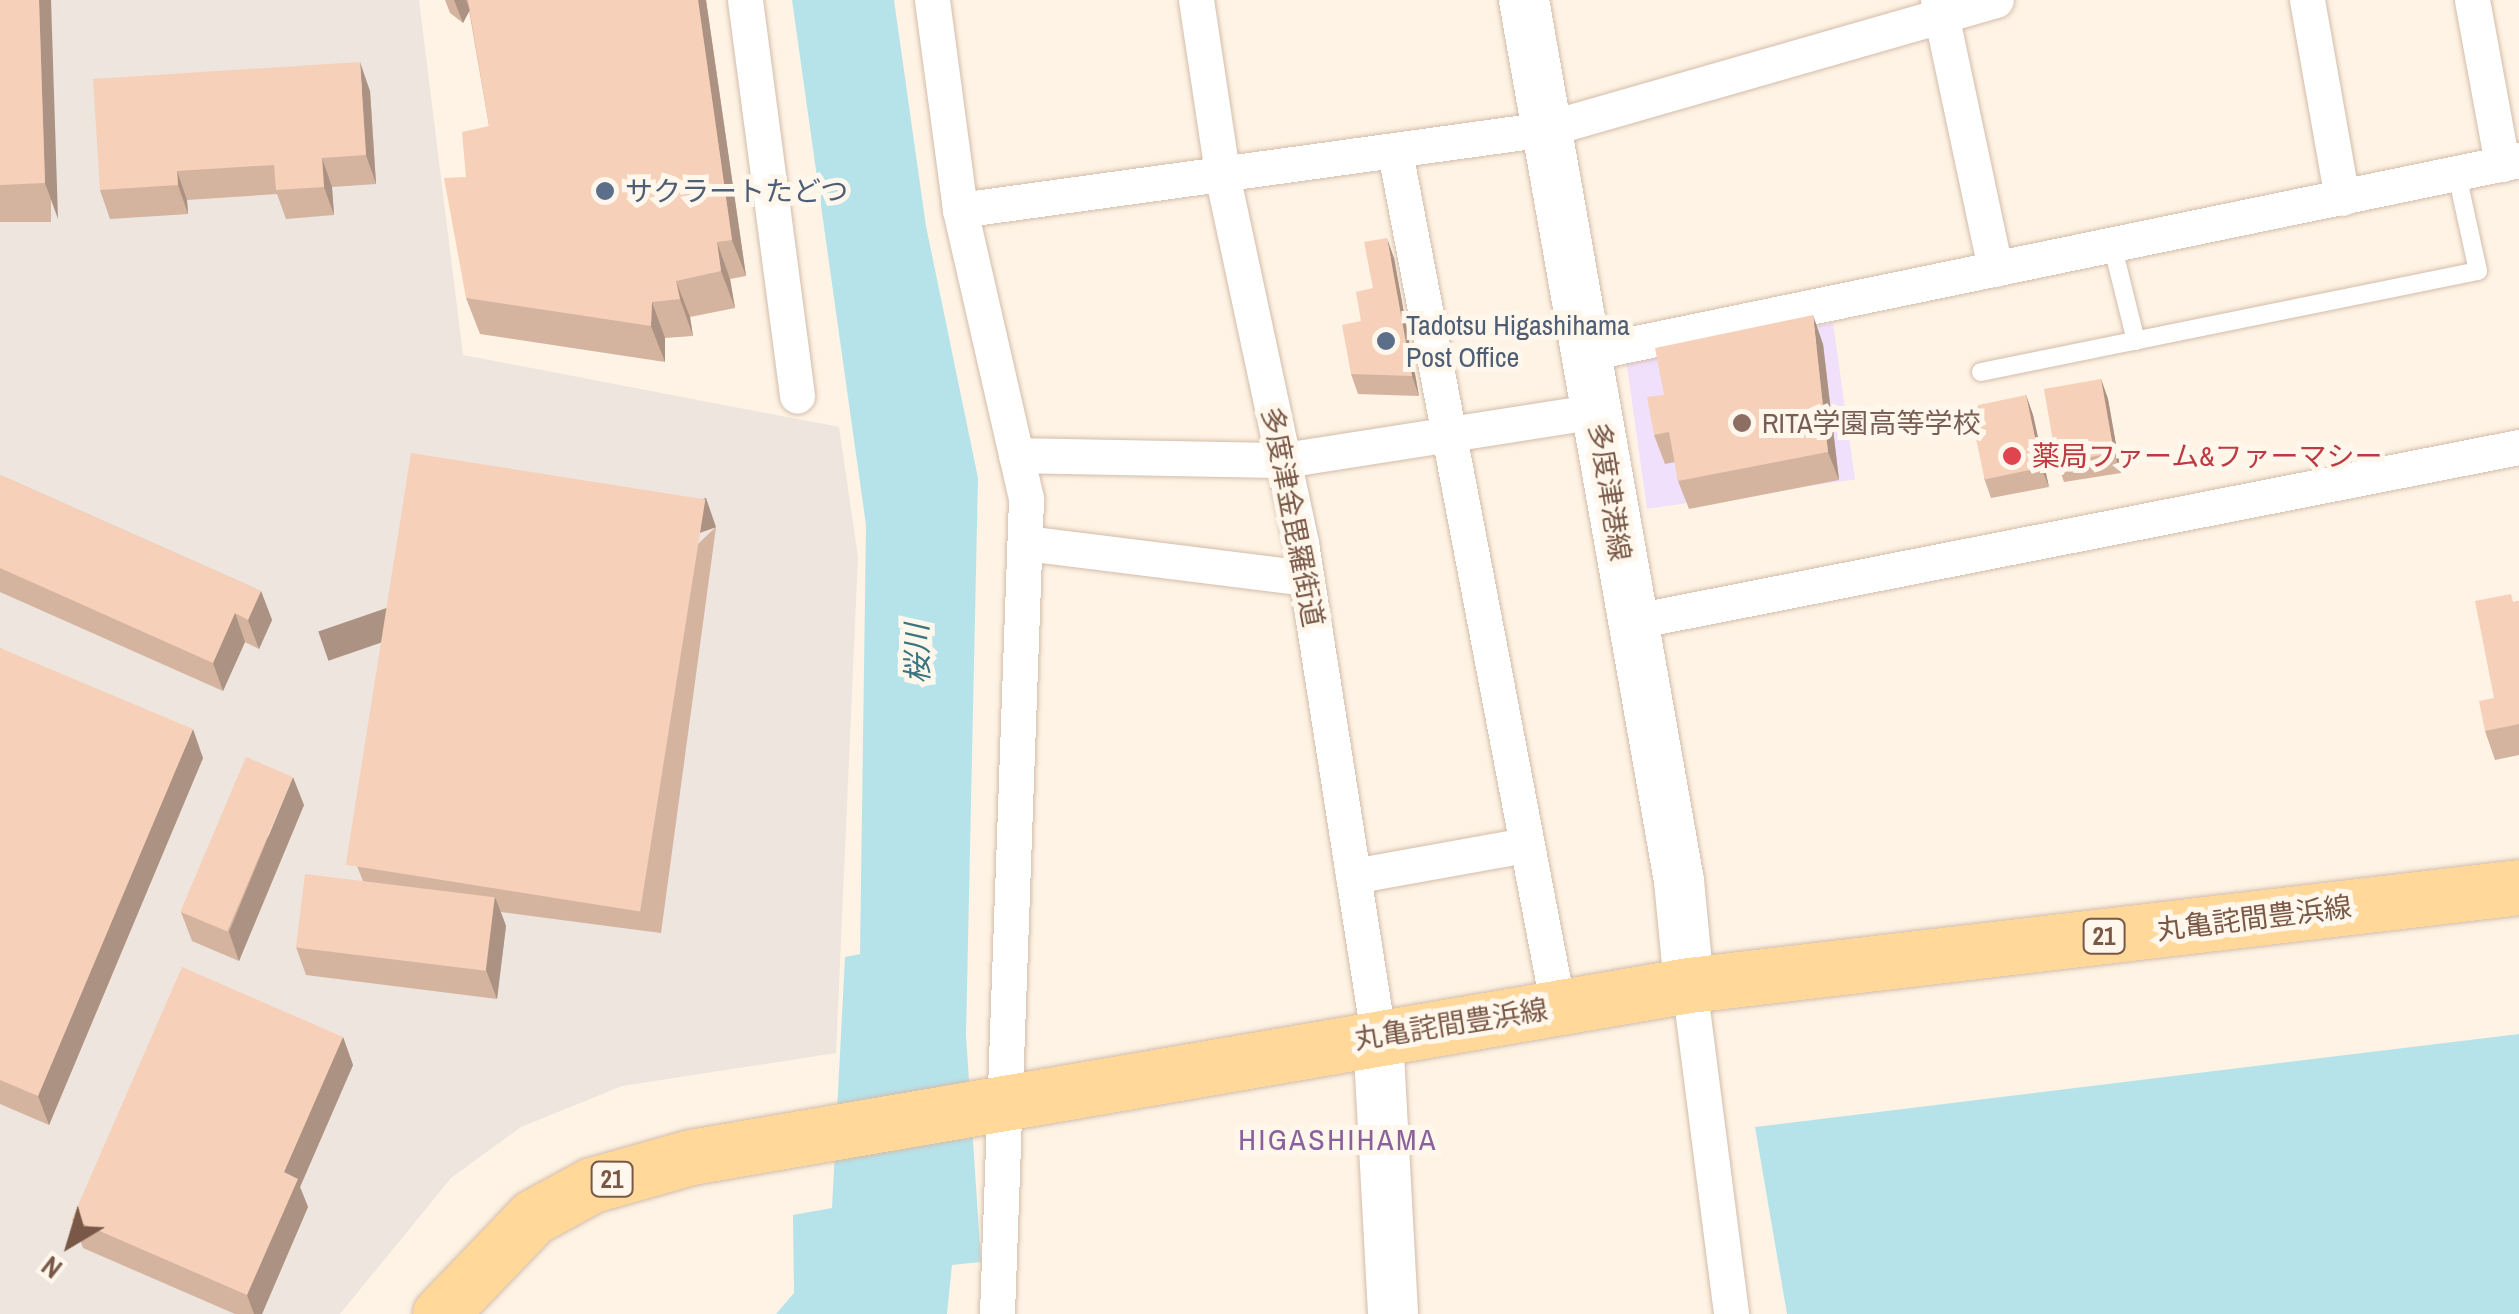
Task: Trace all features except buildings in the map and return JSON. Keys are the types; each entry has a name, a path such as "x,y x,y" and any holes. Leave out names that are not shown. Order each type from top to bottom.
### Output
{"main road":[{"name":"多度津港線","path":"1524,0 1598,411 1689,985"},
{"name":"丸亀詫間豊浜線","path":"440,1314 494,1248 592,1184 829,1131 1003,1105 1378,1036 1689,985 2519,887"},
{"path":"1378,1036 1393,1314"}],"street":[{"path":"745,0 797,396"},
{"path":"932,0 960,210 1012,404 1026,543 998,1314"},
{"name":"多度津金毘羅街道","path":"1196,0 1223,179 1306,578 1378,1036"},
{"path":"960,210 1223,179 1546,129 1940,10 1996,0"},
{"path":"2307,0 2342,198"},
{"path":"1588,353 2511,162 2472,0"},
{"path":"1940,10 1995,269"},
{"path":"1395,152 1444,436 1558,1006"},
{"path":"1016,455 1284,460 1598,411"},
{"path":"1630,622 2519,447"},
{"path":"1026,543 1306,578"},
{"path":"1353,876 1526,844"},
{"path":"1689,985 1732,1314"}],"lane":[{"path":"1981,372 2478,270 2457,174"},
{"path":"2112,244 2136,340"}],"shaded area":[{"path":"0,0 419,0 463,355 839,427 858,557 836,1053 622,1086 521,1127 451,1178 340,1314 0,1314"},
{"name":"RITA学園高等学校","path":"1833,323 1855,479 1647,509 1625,352"}],"water":[{"name":"桜川","path":"792,0 894,0 926,226 978,478 966,1035 981,1262 952,1265 947,1314 776,1314 794,1293 793,1215 832,1208 845,957 860,954 866,525"},
{"path":"2519,1034 2519,1314 1787,1314 1755,1127"}],"place":[{"name":"サクラートたどつ","path":"605,191"},
{"name":"Tadotsu Higashihama Post Office","path":"1386,341"},
{"name":"RITA学園高等学校","path":"1742,423"},
{"name":"薬局ファーム&ファーマシー","path":"2012,456"}],"district":[{"name":"HIGASHIHAMA","path":"1338,1139"}]}
